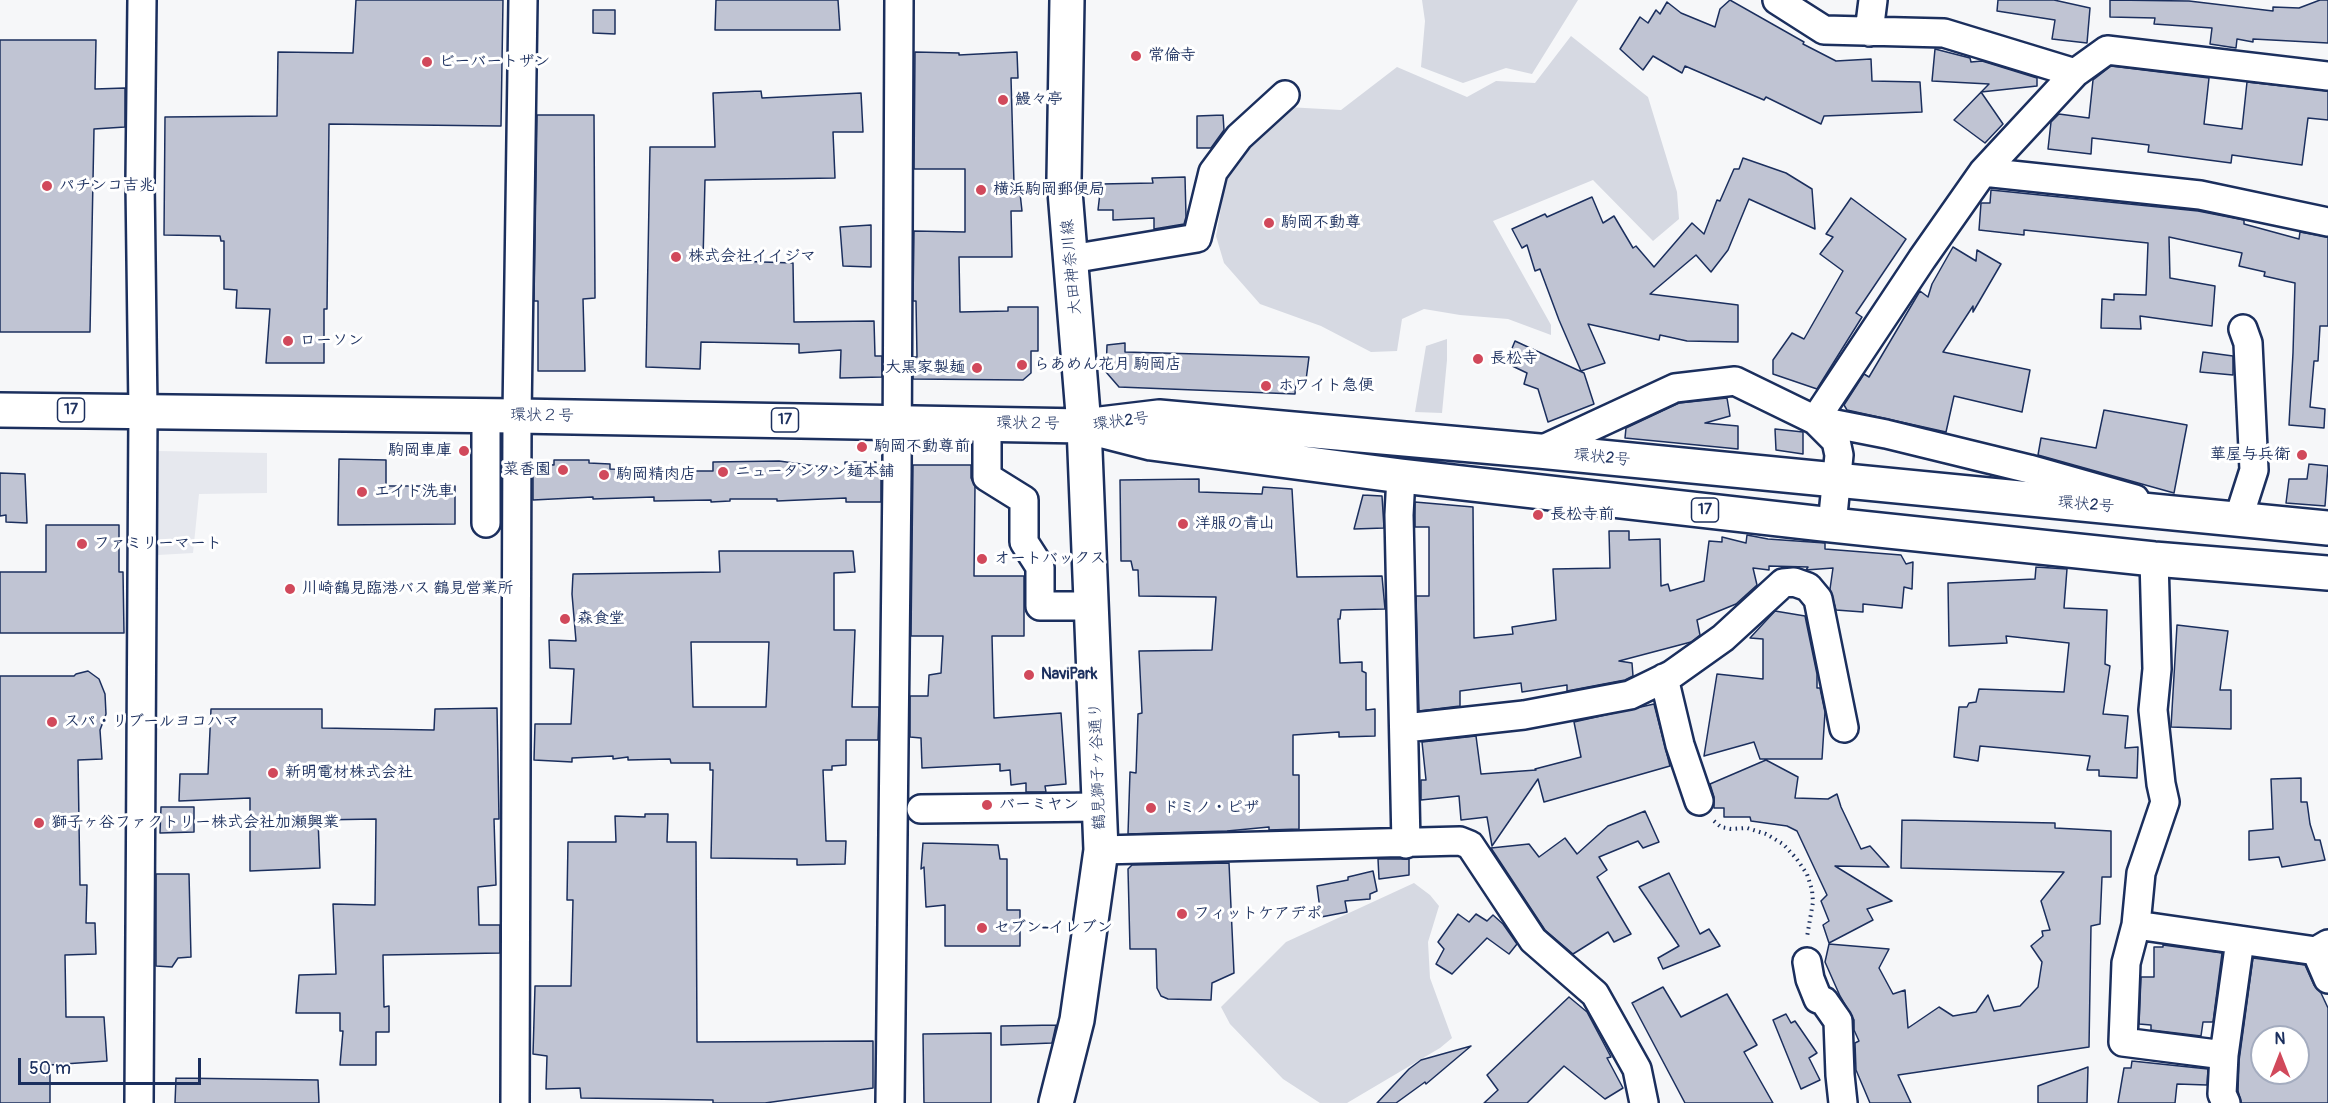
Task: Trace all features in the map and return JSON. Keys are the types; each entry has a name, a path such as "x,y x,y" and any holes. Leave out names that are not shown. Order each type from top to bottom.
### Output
{"main road":[{"name":"大田神奈川線","path":"1067,0 1064,179 1084,426"},
{"name":"環状２号","path":"0,410 502,415 1084,426"},
{"name":"環状2号","path":"1084,426 1159,417 1539,451 1836,481 2240,516 2328,528"},
{"name":"環状2号","path":"1084,426 1151,443 1401,476 1832,525 2154,558 2328,573"},
{"name":"鶴見獅子ヶ谷通り","path":"1056,1103 1077,1020 1101,850 1084,426"}],"street":[{"path":"139,1103 143,411 140,182 142,0"},
{"path":"515,1103 502,415 523,0"},
{"path":"890,1103 899,0"},
{"path":"1777,0 1824,30 1944,33 2075,73"},
{"path":"1869,32 1873,0"},
{"path":"1815,420 1983,172 2075,73 2107,50 2328,76"},
{"path":"1071,260 1197,238 1213,172 1239,137 1285,95"},
{"path":"1983,172 2200,195 2328,222"},
{"path":"1539,451 1675,388 1735,381 1815,420 2029,469 2151,503 2240,516 2254,470 2248,343 2243,329"},
{"path":"486,523 502,415"},
{"path":"1815,420 1836,441 1839,455 1832,525"},
{"path":"987,423 987,477 1024,501 1024,542 1040,567 1040,606 1092,606"},
{"path":"1401,476 1399,515 1406,844"},
{"path":"2154,558 2157,669 2152,710 2165,802 2141,873 2136,925 2126,963 2123,1042 2224,1055"},
{"path":"1404,728 1524,715 1630,695 1664,678 1723,638 1783,583 1794,582 1808,587 1818,599 1844,728"},
{"path":"1664,678 1680,745 1706,810"},
{"path":"921,809 1100,807"},
{"path":"1101,850 1460,841 1470,845 1533,940 1595,994 1637,1069 1644,1103"},
{"path":"2136,925 2240,940 2322,947 2328,979"},
{"path":"2226,1103 2222,1094 2224,1055 2240,940"},
{"path":"1807,962 1810,979 1818,999 1824,1001 1838,1021 1843,1103"}],"path":[{"path":"1706,810 1721,827 1747,828 1766,834 1783,844 1796,858 1807,874 1812,890 1813,902 1807,934"}],"shaded area":[{"path":"1422,0 1578,0 1532,74 1506,68 1463,83 1421,67 1425,21"},
{"path":"1571,36 1648,97 1677,192 1679,219 1653,241 1593,180 1493,221 1551,325 1551,335 1508,319 1424,309 1402,319 1397,351 1371,352 1321,326 1260,304 1224,263 1216,236 1227,173 1287,107 1341,110 1397,67 1467,97 1496,81 1535,83"},
{"path":"1447,339 1442,413 1415,412 1426,346"},
{"path":"158,451 267,453 267,493 199,494 193,553 158,555"},
{"path":"1414,883 1430,895 1439,906 1428,942 1430,978 1452,1038 1440,1048 1347,1103 1320,1103 1283,1079 1230,1024 1221,1007 1286,942"}],"building":[{"path":"356,0 503,0 501,126 329,124 327,309 324,309 324,363 266,363 270,309 236,308 237,290 224,289 224,241 221,241 220,236 164,235 165,117 277,116 278,52 353,53"},
{"path":"716,0 838,0 840,30 715,30"},
{"path":"1730,0 1836,61 1871,59 1872,81 1920,82 1922,112 1824,116 1821,124 1766,97 1764,100 1685,66 1682,73 1653,56 1643,70 1620,49 1640,17 1648,23 1656,10 1660,14 1667,2 1681,13 1715,27 1720,9"},
{"path":"1998,0 2054,0 2090,8 2087,43 2052,39 2055,20 1997,11"},
{"path":"2110,0 2189,1 2273,11 2273,7 2299,8 2320,0 2328,0 2328,43 2253,39 2253,42 2237,39 2236,48 2210,44 2212,28 2154,24 2155,18 2110,17"},
{"path":"593,10 615,10 615,34 593,33"},
{"name":"パチンコ吉兆","path":"0,40 96,40 95,89 125,88 125,127 94,129 90,332 0,332"},
{"path":"1935,49 1970,58 1971,62 1982,61 2037,78 2037,86 1981,92 1989,84 1932,81"},
{"path":"915,52 959,53 959,55 1017,52 1018,78 1011,78 1014,184 1019,184 1022,211 1011,211 1012,257 959,257 960,312 1008,311 1008,307 1038,307 1038,351 1031,351 1031,373 1023,380 913,379 913,357 917,357 916,301 913,301 914,231 965,232 965,169 914,169"},
{"path":"2111,66 2209,78 2204,124 2242,129 2247,82 2328,91 2328,120 2308,118 2302,165 2232,155 2231,163 2148,152 2149,145 2092,138 2091,154 2048,149 2051,122 2059,114 2089,118 2093,80"},
{"path":"761,91 762,98 861,93 863,132 833,132 835,178 705,180 703,260 793,263 794,322 874,321 875,356 882,356 882,377 840,378 841,350 799,353 799,344 701,342 700,369 646,367 650,147 715,147 713,93"},
{"path":"1981,92 2003,124 1985,143 1954,120"},
{"path":"537,115 594,115 595,298 583,299 585,371 538,371 538,301 534,301"},
{"path":"1223,115 1224,130 1211,148 1197,148 1197,116"},
{"path":"1743,158 1786,173 1812,189 1815,229 1749,199 1728,250 1711,272 1696,255 1650,294 1738,305 1738,342 1687,341 1660,335 1659,340 1588,324 1605,363 1581,371 1540,269 1535,271 1527,245 1522,248 1512,229 1545,214 1547,217 1592,197 1603,223 1614,216 1633,248 1636,246 1654,267 1692,223 1704,234 1717,200 1720,201 1734,169 1739,169"},
{"path":"1185,177 1186,217 1184,224 1154,229 1154,218 1113,220 1113,210 1098,210 1101,184 1153,183 1152,178"},
{"path":"1991,190 2198,211 2244,220 2244,224 2299,239 2300,232 2328,237 2328,326 2320,326 2318,361 2314,361 2310,407 2325,409 2324,428 2289,425 2295,283 2264,276 2265,272 2239,266 2242,253 2169,237 2170,278 2215,286 2212,326 2140,316 2141,329 2101,328 2102,299 2114,300 2114,294 2146,295 2148,243 2024,230 2024,235 1979,230 1981,203 1990,203"},
{"path":"1851,198 1906,239 1856,313 1862,317 1817,389 1773,374 1773,360 1792,333 1804,339 1843,271 1820,254 1833,237 1826,234"},
{"path":"871,225 871,267 843,266 840,227"},
{"path":"1953,247 1976,261 1977,250 2001,264 1973,312 1973,306 1943,352 2030,370 2022,412 1954,396 1946,432 1847,410 1844,405 1864,374 1869,377 1920,291 1928,297 1932,284"},
{"path":"1515,341 1584,373 1594,404 1548,422 1538,389 1524,384 1527,373 1506,363"},
{"path":"1125,343 1125,352 1309,357 1306,380 1296,380 1295,394 1119,387 1106,372 1107,345"},
{"path":"2203,352 2233,356 2233,375 2200,372"},
{"path":"1727,398 1730,416 1705,423 1738,426 1738,449 1625,438 1626,428 1679,403"},
{"path":"2104,410 2187,425 2174,493 2038,455 2041,438 2096,448"},
{"path":"1775,429 1803,432 1803,454 1776,450"},
{"path":"339,459 386,460 386,486 455,486 455,524 338,525"},
{"path":"554,460 589,460 589,463 610,464 610,469 675,471 713,471 713,462 779,461 845,470 845,462 876,462 876,465 881,465 881,502 846,502 846,498 777,501 777,499 730,499 730,501 711,502 711,500 654,501 654,497 533,500 533,464 554,465"},
{"path":"2309,464 2328,466 2325,506 2286,503 2289,479 2307,479"},
{"path":"913,465 971,465 971,478 975,486 974,576 1024,576 1024,636 992,636 994,718 1061,713 1066,784 1045,786 1046,792 1026,792 1026,783 1011,785 1010,770 1000,771 1000,764 922,768 921,738 910,737 910,696 928,696 929,675 941,673 943,636 911,636"},
{"path":"0,473 25,474 27,523 6,522 6,515 0,516"},
{"path":"1199,479 1199,492 1262,494 1263,487 1292,489 1297,577 1382,576 1385,609 1341,610 1340,619 1338,619 1340,663 1362,662 1362,671 1366,673 1366,710 1375,709 1375,736 1339,737 1339,732 1293,735 1293,775 1299,775 1299,829 1269,830 1269,827 1227,831 1128,834 1130,772 1136,773 1138,714 1142,713 1139,651 1212,650 1216,597 1139,596 1138,570 1133,570 1131,561 1121,561 1120,480"},
{"path":"1363,495 1382,496 1384,528 1354,529"},
{"path":"1415,502 1473,507 1474,638 1513,634 1512,627 1556,620 1553,569 1610,568 1609,531 1629,531 1629,540 1660,539 1661,586 1668,584 1670,591 1704,581 1709,541 1722,542 1722,537 1746,543 1747,535 1768,539 1825,543 1825,549 1901,555 1906,564 1913,562 1912,589 1904,587 1902,608 1863,604 1863,612 1836,610 1830,589 1833,568 1806,570 1808,567 1769,566 1769,570 1753,568 1757,585 1736,604 1697,620 1700,635 1691,642 1619,661 1632,663 1633,676 1625,680 1567,691 1567,685 1522,692 1521,683 1460,691 1460,706 1419,711 1416,596 1429,596 1429,527 1415,527"},
{"path":"46,525 119,525 119,572 123,572 124,633 0,633 0,572 46,572"},
{"path":"719,551 853,551 855,572 834,573 834,630 855,630 852,707 879,707 878,740 846,740 846,765 832,766 832,770 823,770 826,841 846,841 845,864 797,865 797,859 711,858 713,770 710,770 710,763 671,763 670,759 628,760 628,757 613,759 613,756 572,758 572,762 534,760 535,724 571,724 574,669 550,668 549,640 576,641 572,594 573,574 720,572","holes":["691,642 769,642 766,707 693,707"]},
{"path":"2036,567 2067,569 2064,608 2107,610 2105,664 2110,666 2103,714 2128,716 2125,748 2138,747 2137,778 2099,776 2099,770 2087,770 2090,756 1980,746 1978,761 1954,757 1959,707 1967,707 1969,703 1976,702 1979,689 2064,692 2069,643 2006,636 2007,643 1949,646 1948,583 2035,579"},
{"path":"1775,611 1805,616 1817,674 1817,688 1820,688 1825,712 1822,759 1760,759 1754,742 1704,756 1717,674 1763,679 1763,639 1750,638"},
{"path":"2177,625 2228,631 2220,690 2231,690 2231,729 2171,727"},
{"path":"88,671 99,679 105,694 106,714 100,730 102,759 78,760 80,885 87,885 86,923 95,923 96,954 65,955 66,1017 104,1017 107,1061 50,1065 50,1103 0,1103 0,676 74,676"},
{"path":"1654,704 1670,766 1544,802 1538,779 1492,846 1487,817 1461,820 1459,796 1421,800 1421,780 1426,780 1422,742 1476,736 1481,774 1536,770 1581,757 1574,722"},
{"path":"497,708 499,819 494,819 496,885 478,887 479,925 500,925 500,953 383,955 384,1007 389,1006 389,1032 376,1032 376,1065 340,1065 343,1031 340,1031 340,1013 296,1013 299,975 336,974 333,904 375,905 376,819 318,820 320,868 250,871 250,798 179,801 180,774 208,774 211,709 322,709 322,728 434,730 435,709"},
{"path":"1766,760 1798,777 1795,798 1828,799 1837,794 1861,849 1870,846 1889,867 1835,866 1892,901 1867,909 1873,920 1829,943 1823,925 1829,921 1821,901 1827,895 1797,831 1787,826 1751,821 1750,817 1724,817 1724,808 1714,808 1714,797 1710,784"},
{"path":"2301,778 2301,802 2307,802 2310,824 2315,840 2320,840 2325,860 2282,867 2279,857 2249,860 2249,831 2273,829 2271,779"},
{"path":"161,807 194,807 194,832 160,833"},
{"path":"1645,811 1659,842 1643,848 1638,841 1599,857 1607,870 1597,877 1631,934 1614,942 1608,932 1573,954 1545,930 1491,848 1529,844 1539,857 1565,838 1577,854 1608,826"},
{"path":"645,814 668,814 667,842 696,842 697,1042 873,1041 873,1088 765,1103 581,1098 580,1088 546,1089 547,1056 533,1054 535,986 571,986 573,900 567,900 568,842 616,842 615,816 645,817"},
{"path":"1902,820 2055,823 2055,828 2111,831 2111,877 2102,877 2100,924 2091,926 2089,1047 1898,1075 1911,1103 1870,1103 1856,1070 1855,1043 1859,1041 1854,1030 1854,1020 1825,962 1829,944 1889,949 1879,968 1893,994 1905,990 1908,1028 1939,1007 1953,1016 1976,1012 1988,995 1994,1011 2020,1006 2038,987 2042,962 2031,946 2043,936 2042,931 2050,930 2041,901 2064,872 1901,868"},
{"path":"923,843 998,845 1000,859 1007,859 1007,910 1020,910 1020,946 945,946 945,905 926,907 924,867 921,869"},
{"path":"1378,859 1409,859 1409,875 1379,879"},
{"path":"1229,863 1234,973 1212,983 1211,1000 1168,999 1161,996 1157,988 1156,949 1130,949 1128,869 1132,865"},
{"path":"1373,871 1377,891 1370,894 1370,899 1345,901 1347,912 1321,917 1317,886 1348,880 1348,877"},
{"path":"1669,873 1700,934 1709,929 1720,946 1663,969 1658,958 1679,946 1639,887"},
{"path":"156,874 189,874 191,957 178,958 172,967 156,966"},
{"path":"1458,914 1469,922 1476,914 1487,921 1493,915 1503,924 1517,944 1509,954 1487,938 1452,974 1436,964 1444,949 1438,942"},
{"path":"2163,945 2222,953 2213,1022 2203,1022 2201,1036 2151,1030 2151,1025 2139,1024 2141,977 2154,977 2154,947 2163,947"},
{"path":"2253,958 2305,965 2328,1008 2328,1103 2241,1103 2238,1091 2239,1061"},
{"path":"1663,987 1681,1017 1727,994 1757,1045 1744,1052 1773,1103 1685,1103 1632,1003"},
{"path":"1569,997 1587,1012 1611,1057 1607,1058 1623,1088 1605,1099 1564,1066 1527,1103 1484,1103 1498,1090 1487,1075"},
{"path":"1786,1014 1791,1023 1795,1021 1817,1053 1809,1058 1820,1080 1801,1089 1773,1020"},
{"path":"1056,1025 1052,1043 1001,1045 1001,1026"},
{"path":"991,1033 991,1103 924,1103 923,1034"},
{"path":"1471,1046 1426,1084 1425,1082 1396,1103 1377,1103 1409,1069 1421,1060"},
{"path":"2132,1061 2208,1069 2207,1085 2177,1084 2175,1103 2118,1103 2124,1068 2131,1068"},
{"path":"2088,1067 2087,1103 2038,1103 2038,1086"},
{"path":"176,1078 318,1080 319,1103 175,1103"}],"place":[{"name":"常倫寺","path":"1136,56"},
{"name":"ビーバートザン","path":"427,62"},
{"name":"鰻々亭","path":"1003,100"},
{"name":"パチンコ吉兆","path":"47,186"},
{"name":"横浜駒岡郵便局","path":"981,190"},
{"name":"駒岡不動尊","path":"1269,223"},
{"name":"株式会社イイジマ","path":"676,257"},
{"name":"ローソン","path":"288,341"},
{"name":"長松寺","path":"1478,359"},
{"name":"らあめん花月 駒岡店","path":"1022,365"},
{"name":"大黒家製麺","path":"977,368"},
{"name":"ホワイト急便","path":"1266,386"},
{"name":"駒岡不動尊前","path":"862,447"},
{"name":"駒岡車庫","path":"464,451"},
{"name":"華屋与兵衛","path":"2302,455"},
{"name":"菜香園","path":"563,470"},
{"name":"ニュータンタン麺本舗","path":"723,472"},
{"name":"駒岡精肉店","path":"604,475"},
{"name":"エイト洗車","path":"362,492"},
{"name":"長松寺前","path":"1538,515"},
{"name":"洋服の青山","path":"1183,524"},
{"name":"ファミリーマート","path":"82,544"},
{"name":"オートバックス","path":"982,559"},
{"name":"川崎鶴見臨港バス 鶴見営業所","path":"290,589"},
{"name":"森食堂","path":"565,619"},
{"name":"NaviPark","path":"1029,675"},
{"name":"スパ・リブールヨコハマ","path":"52,722"},
{"name":"新明電材株式会社","path":"273,773"},
{"name":"バーミヤン","path":"987,805"},
{"name":"ドミノ・ピザ","path":"1151,808"},
{"name":"獅子ヶ谷ファクトリー株式会社加瀬興業","path":"39,823"},
{"name":"フィットケアデポ","path":"1182,914"},
{"name":"セブン-イレブン","path":"982,928"}]}
